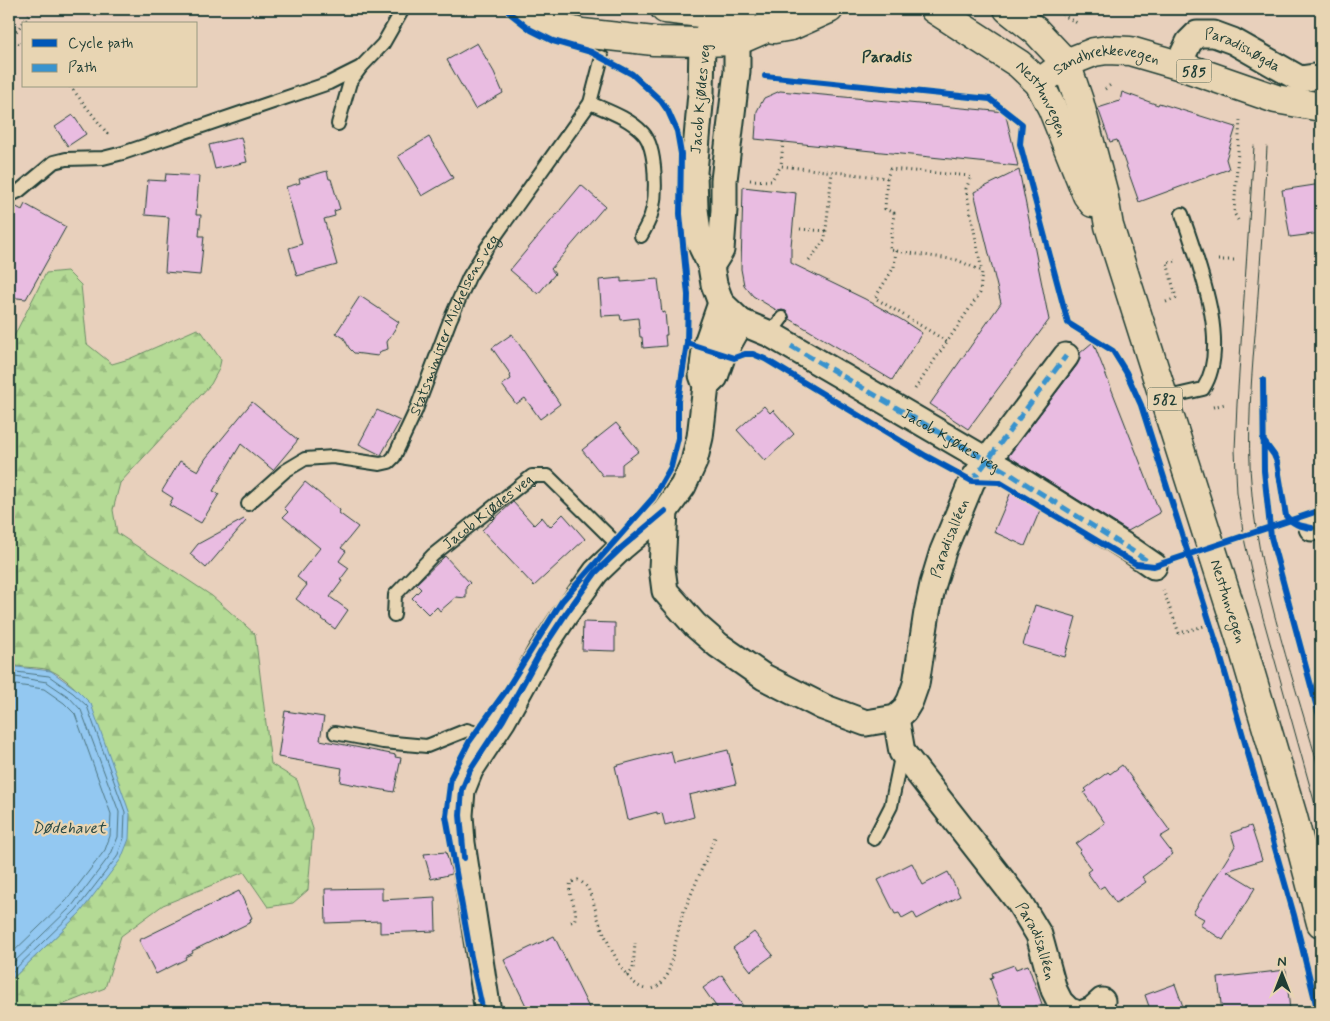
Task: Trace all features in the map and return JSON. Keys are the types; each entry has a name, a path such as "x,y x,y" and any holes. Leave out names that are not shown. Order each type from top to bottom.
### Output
{"main road":[{"path":"527,9 554,26 582,33 654,41 702,42 748,36 791,26 828,9"},
{"path":"665,9 732,11"},
{"path":"748,36 792,9"},
{"name":"Nesttunvegen","path":"934,9 1019,64 1039,83 1052,108 1087,195 1109,226"},
{"name":"Nesttunvegen","path":"1008,9 1036,31 1066,63 1079,101 1103,191 1109,226 1242,644 1293,817 1321,923"},
{"name":"Sandbrekkevegen","path":"1039,83 1066,63 1094,52 1107,50 1130,52 1178,65 1276,99 1321,107"}],"street":[{"name":"Jacob Kjødes veg","path":"748,36 732,11 702,42 701,93 694,172 695,209 699,241 711,266 714,284 722,303 742,322 776,326 790,346 900,411 979,472 1010,474 1154,566"},
{"name":"Paradishøgda","path":"1178,65 1189,42 1193,38 1198,34 1214,34 1232,41 1300,79 1321,76"},
{"path":"711,266 721,250 724,180 736,79 748,36"},
{"path":"488,1012 466,876 460,815 462,790 470,770 492,738 540,653 596,572 665,511 683,486 694,462 700,437 706,386 702,375 705,349 722,303"},
{"path":"706,386 715,377 723,354 742,322"},
{"name":"Paradisalléen","path":"1066,356 979,472 943,551 933,584 916,684 910,701 904,711 896,718 902,752 1023,907 1039,935 1054,990 1060,1002 1068,1011 1073,1012"},
{"path":"665,511 662,568 665,591 695,625 718,645 764,677 823,707 866,723 896,718"}],"lane":[{"path":"338,124 350,82 361,67 383,44 403,9"},
{"name":"Statsminister Michelsens veg","path":"248,504 285,471 305,459 333,457 380,464 389,462 394,456 416,410 450,320 469,277 491,241 590,103 602,57"},
{"path":"9,193 13,194 19,191 54,162 66,159 104,158 123,153 329,83 361,67"},
{"path":"590,103 630,121 649,141 654,177 654,201 651,216 641,236"},
{"path":"1164,398 1203,389 1209,380 1213,368 1212,317 1202,272 1182,214"},
{"name":"Jacob Kjødes veg","path":"394,615 395,595 433,555 532,476 548,476 621,548"},
{"path":"335,733 383,742 427,746 467,730 492,738"},
{"name":"Paradisalléen","path":"874,839 886,819 892,803 902,752"}],"path":[{"path":"23,22 34,9"},
{"path":"1053,9 1076,23"},
{"path":"22,23 9,39 22,45"},
{"path":"72,88 123,153"},
{"path":"1238,220 1234,214 1240,120"},
{"path":"747,180 771,181 781,166 783,142"},
{"path":"781,166 888,178"},
{"path":"900,411 980,293 982,271 966,189 971,176 890,169 885,210 894,213 890,250 957,260 982,271"},
{"path":"809,261 825,240 832,172"},
{"path":"800,229 826,230"},
{"path":"896,251 894,267 875,298 948,342"},
{"path":"1166,302 1176,298 1167,262"},
{"path":"1154,566 1179,633 1211,624"},
{"path":"571,922 576,917 576,910 570,887 572,882 578,880 589,891 600,923 632,984 646,991 655,989 668,974 682,916 716,835"},
{"path":"627,976 633,969 635,943"}],"green space":[{"path":"67,271 81,285 87,344 112,364 129,359 197,329 202,332 221,360 219,369 211,384 120,483 113,510 117,533 212,596 255,634 271,764 297,780 313,829 308,890 293,903 268,907 244,872 163,905 121,936 105,988 44,1012 9,1012 9,982 80,913 91,704 57,673 42,668 9,664 9,346 46,273"}],"water":[{"name":"Dødehavet","path":"9,664 17,667 51,671 76,689 91,704 130,814 129,839 121,859 80,913 9,982"}],"building":[{"path":"477,43 494,72 503,93 475,109 447,60"},
{"path":"780,91 1005,112 1018,166 755,139 757,111 764,98"},
{"path":"1122,92 1158,105 1159,103 1236,127 1226,159 1229,169 1139,202 1117,140 1110,142 1098,108 1120,101"},
{"path":"73,115 86,134 68,146 55,127"},
{"path":"241,137 247,162 215,169 209,145"},
{"path":"429,137 453,178 422,196 398,156"},
{"path":"1019,170 1049,320 968,429 930,404 1001,303 974,192"},
{"path":"327,171 340,209 334,211 335,216 324,219 337,265 297,276 289,248 302,244 286,187 300,183 299,179"},
{"path":"166,174 199,176 196,215 201,215 199,236 204,236 200,275 165,272 169,217 145,215 148,180 165,181"},
{"path":"1321,184 1321,233 1290,237 1282,190"},
{"path":"581,185 605,206 551,269 555,274 538,294 510,270"},
{"path":"743,187 796,193 791,263 865,299 922,333 892,380 790,319 786,311 778,311 753,296 744,285 741,269"},
{"path":"9,203 22,210 25,204 66,227 26,299 9,297"},
{"path":"621,278 621,282 658,279 662,313 665,312 666,346 643,348 638,318 621,320 620,315 602,316 599,280"},
{"path":"360,296 399,322 387,342 388,349 381,351 378,356 354,353 344,338 336,333"},
{"path":"512,334 560,404 540,419 525,398 516,404 502,385 511,379 511,375 492,348"},
{"path":"1093,342 1160,513 1128,531 1008,456 1077,365 1080,353"},
{"path":"252,402 298,440 273,470 241,444 213,491 219,494 201,523 169,505 173,498 162,491 180,461 198,471 206,458"},
{"path":"764,406 770,413 773,410 794,434 765,461 737,430"},
{"path":"377,410 400,421 381,455 359,444"},
{"path":"616,423 639,451 622,464 622,476 603,476 582,450"},
{"path":"305,482 340,510 339,513 358,527 341,548 346,551 339,561 349,568 330,597 348,610 335,629 296,599 307,585 297,577 320,548 283,517 288,512 284,508"},
{"path":"1011,492 1040,510 1025,546 994,532"},
{"path":"513,502 534,525 542,517 550,527 563,514 585,539 534,586 482,530"},
{"path":"244,519 246,521 206,568 190,554 198,544"},
{"path":"445,556 470,583 466,587 466,598 456,597 440,611 437,607 429,615 412,598 421,589 416,584"},
{"path":"1035,605 1076,617 1065,657 1023,645"},
{"path":"583,622 615,623 615,651 582,650"},
{"path":"285,711 324,717 320,740 396,755 395,757 401,758 394,792 340,782 342,768 278,757"},
{"path":"728,750 736,784 689,795 694,817 665,825 662,813 657,814 657,812 627,820 615,766 671,751 674,763"},
{"path":"1122,765 1170,831 1160,837 1173,854 1142,877 1146,882 1116,903 1104,886 1099,889 1087,872 1091,869 1079,852 1081,850 1076,844 1105,823 1084,793 1087,791 1085,789 1108,772 1110,774"},
{"path":"1251,826 1262,860 1227,871 1255,888 1223,940 1200,925 1204,919 1193,913 1235,846 1231,833"},
{"path":"446,852 452,874 431,879 424,854"},
{"path":"912,863 923,885 948,872 960,896 917,919 913,912 902,918 899,913 895,914 878,880"},
{"path":"382,888 382,900 435,897 436,931 380,933 380,921 326,923 325,889"},
{"path":"239,891 252,918 250,919 251,922 192,951 193,953 185,957 186,959 156,974 139,940"},
{"path":"754,932 773,955 751,971 733,948"},
{"path":"554,936 591,1012 529,1012 504,960"},
{"path":"1014,965 1016,969 1028,965 1042,1004 1017,1012 1002,1012 990,978 993,977 992,973"},
{"path":"1286,970 1290,1011 1222,1012 1218,978"},
{"path":"722,975 747,1012 720,1012 703,988"},
{"path":"1175,984 1185,1012 1151,1012 1145,995"}],"tram line":[{"path":"1254,146 1237,404 1235,450 1237,493 1245,543 1257,596 1321,826"},
{"path":"1267,147 1250,402 1250,472 1257,531 1271,602 1321,777"}],"marked path":[{"path":"791,346 1010,474 1150,563"},
{"path":"972,481 1066,356"}],"cycle path":[{"path":"483,1012 471,957 446,816 451,777 469,742 505,692 562,601 653,498 671,467 678,438 678,401 687,343 688,295 680,214 681,154 677,131 668,111 661,101 632,74 591,52 553,41 531,30 507,9"},
{"path":"765,76 990,99 1022,124 1020,144 1068,323 1113,351 1126,372 1141,405 1218,648 1294,915 1318,1012"},
{"path":"687,343 734,358 745,354 753,354 765,359 926,456 972,481 999,482 1136,564 1154,566 1321,510"},
{"path":"1263,380 1264,471 1271,537 1321,723"},
{"path":"1263,440 1277,462 1286,516 1294,523 1312,528"},
{"path":"464,858 460,815 462,790 470,770 503,720 540,653 596,572 665,511"}],"district":[{"name":"Paradis","path":"887,56"}]}
